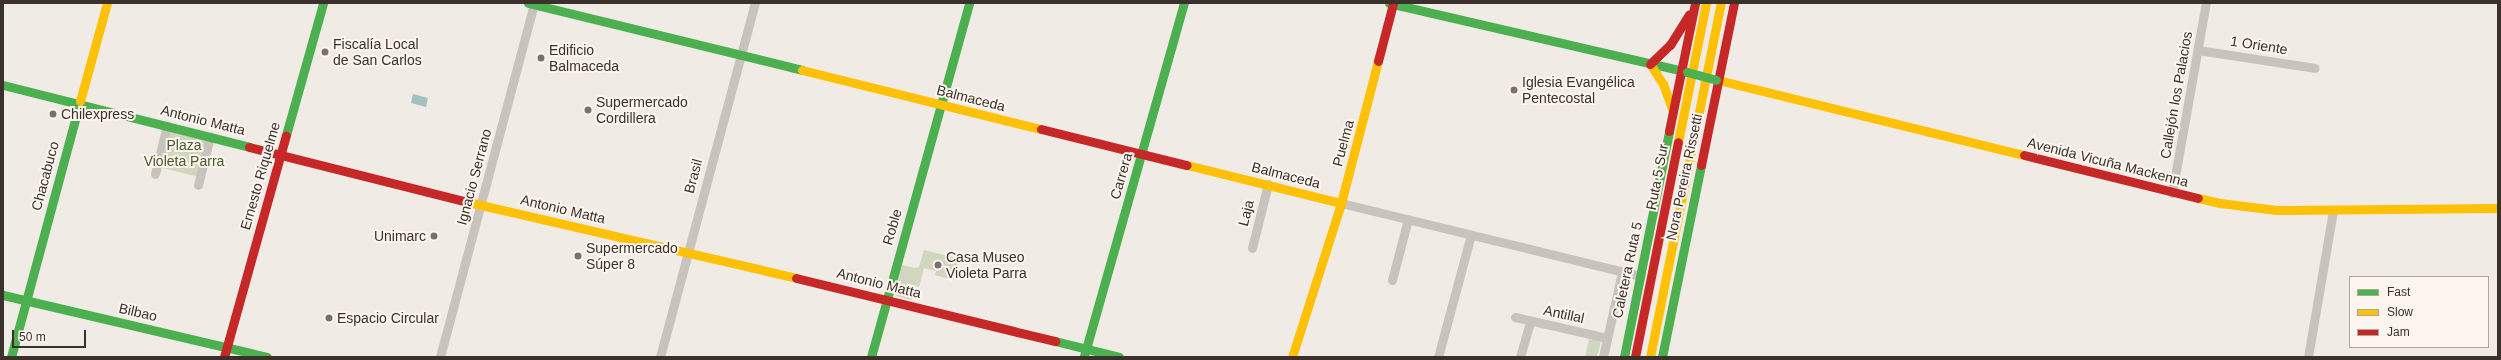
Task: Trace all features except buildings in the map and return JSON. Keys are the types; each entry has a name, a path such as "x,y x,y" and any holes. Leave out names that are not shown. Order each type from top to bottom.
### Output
{"main road":[{"name":"Chacabuco","path":"10,357 107,3"},
{"name":"Ernesto Riquelme","path":"224,357 323,3"},
{"name":"Balmaceda","path":"532,3 1341,203"},
{"name":"Roble","path":"871,357 969,3"},
{"name":"Carrera","path":"1085,353 1184,3"},
{"path":"1392,3 1650,64 1663,84 1674,115"},
{"name":"Puelma","path":"1292,357 1341,203 1392,16 1392,3"},
{"path":"1650,64 1670,45 1694,3"},
{"name":"Caletera Ruta 5","path":"1624,357 1684,72 1694,3"},
{"name":"Ruta 5 Sur","path":"1635,357 1706,3"},
{"name":"Ruta 5 Sur","path":"1650,357 1721,3"},
{"name":"Nora Pereira Rissetti","path":"1662,357 1717,80 1734,3"},
{"name":"Avenida Vicuña Mackenna","path":"1650,64 2172,192 2243,207 2277,210 2498,208"},
{"name":"Antonio Matta","path":"3,85 481,205 886,299 1085,353 1118,357"},
{"name":"Bilbao","path":"3,295 267,357"}],"street":[{"name":"Ignacio Serrano","path":"440,357 481,205 532,3"},
{"name":"Brasil","path":"660,357 755,3"},
{"name":"Callejón los Palacios","path":"2172,192 2206,3"},
{"name":"1 Oriente","path":"2198,50 2315,68"},
{"path":"155,174 167,125"},
{"path":"198,185 210,136"},
{"name":"Laja","path":"1252,248 1268,184"},
{"name":"Balmaceda","path":"1341,203 1640,276"},
{"path":"2308,357 2333,210"},
{"path":"1392,280 1408,219"},
{"path":"1438,357 1471,235"},
{"path":"1603,357 1622,272"},
{"name":"Antillal","path":"1515,317 1607,338"},
{"path":"1520,357 1530,321"}],"green space":[{"name":"Plaza Violeta Parra","path":"169,130 208,139 199,177 159,167"},
{"path":"924,250 960,259 954,280 935,275 936,271 924,268 919,287 915,286 912,300 896,296 894,292 901,265 916,268 919,267"},
{"path":"1589,339 1601,341 1597,357 1585,357"}],"water":[{"path":"413,94 428,98 426,107 411,103"}],"traffic: fast":[{"path":"286,135 323,3"},
{"path":"528,3 802,70"},
{"path":"871,357 969,3"},
{"path":"1084,356 1184,3"},
{"path":"1389,3 1687,72"},
{"path":"1687,72 1716,80"},
{"path":"3,85 249,147"},
{"path":"11,357 80,101"},
{"path":"1624,357 1669,131"},
{"path":"1662,357 1701,165"},
{"path":"3,295 267,357"},
{"path":"1055,341 1119,357"}],"traffic: slow":[{"path":"80,101 107,3"},
{"path":"1678,142 1706,3"},
{"path":"1650,357 1721,3"},
{"path":"1187,165 1341,203 1378,61"},
{"path":"1650,64 1663,84 1673,112"},
{"path":"802,70 1041,129"},
{"path":"1718,80 2024,155"},
{"path":"2198,198 2220,203 2277,210 2498,208"},
{"path":"468,202 796,278"},
{"path":"1292,357 1341,203"}],"traffic: jam":[{"path":"1669,131 1695,3"},
{"path":"1701,165 1734,3"},
{"path":"1378,61 1393,4"},
{"path":"1650,64 1670,45 1689,14"},
{"path":"1041,129 1187,165"},
{"path":"224,357 286,135"},
{"path":"1635,357 1678,142"},
{"path":"249,147 468,202"},
{"path":"2024,155 2198,198"},
{"path":"796,278 1055,341"}],"place":[{"name":"Fiscalía Local de San Carlos","path":"325,52"},
{"name":"Edificio Balmaceda","path":"541,58"},
{"name":"Iglesia Evangélica Pentecostal","path":"1514,90"},
{"name":"Supermercado Cordillera","path":"588,110"},
{"name":"Chilexpress","path":"53,114"},
{"name":"Unimarc","path":"434,236"},
{"name":"Supermercado Súper 8","path":"578,256"},
{"name":"Casa Museo Violeta Parra","path":"938,265"},
{"name":"Espacio Circular","path":"329,318"}]}
